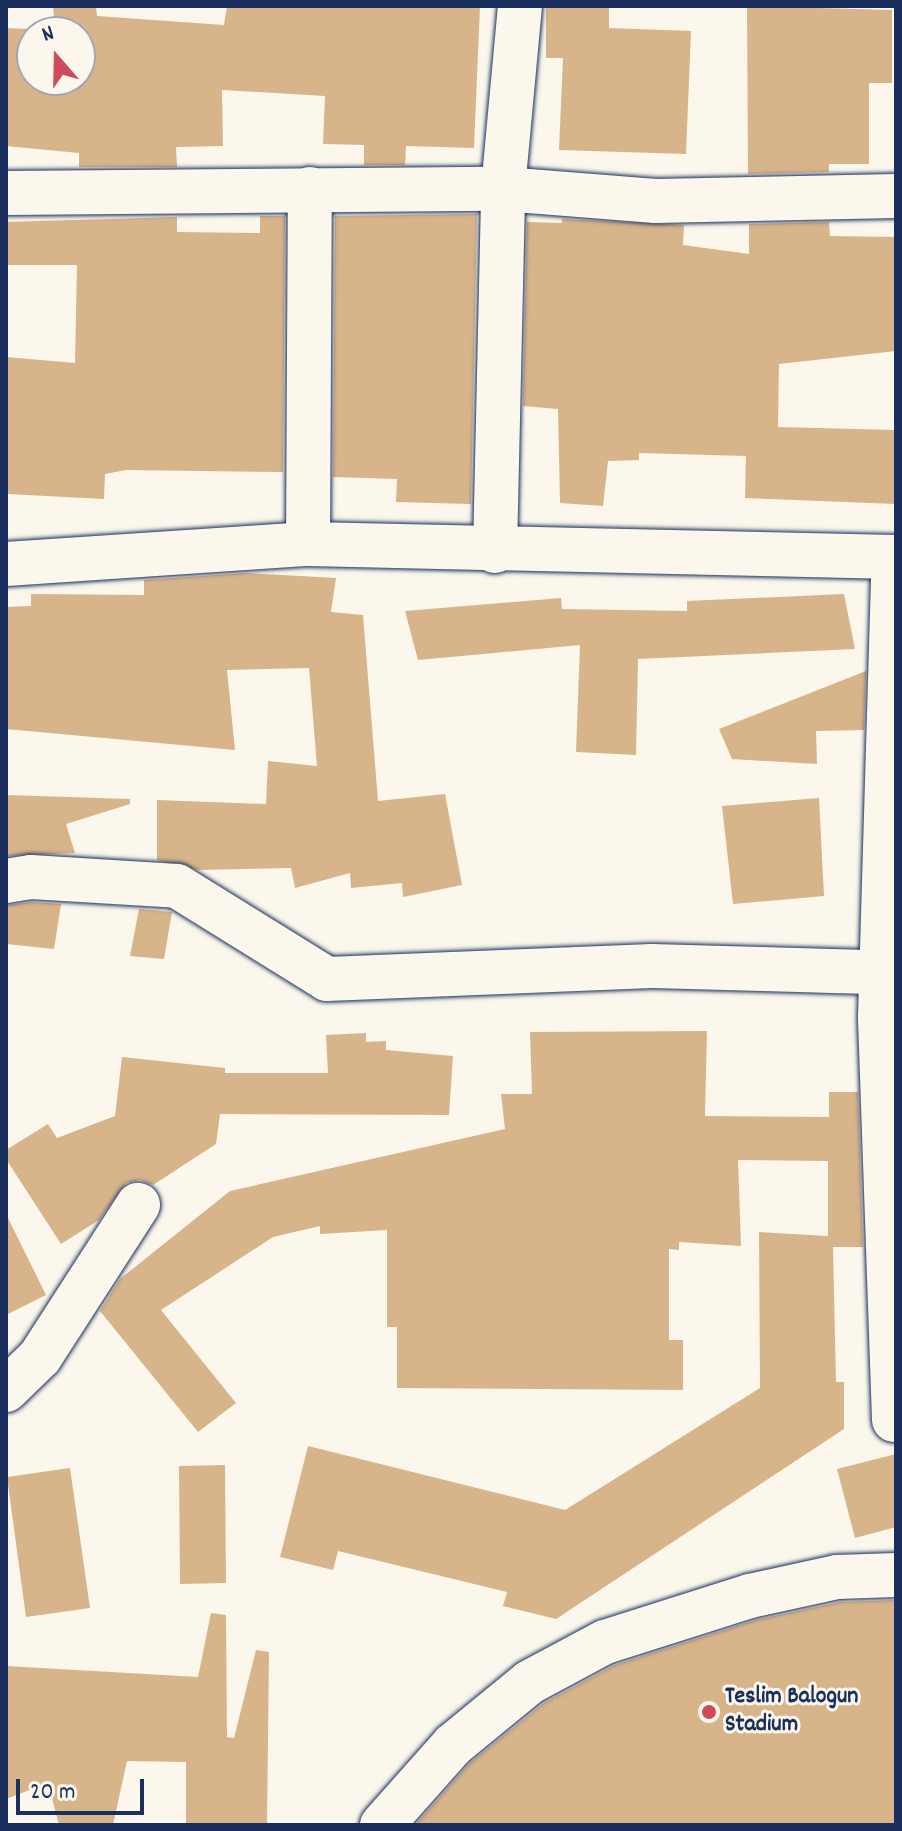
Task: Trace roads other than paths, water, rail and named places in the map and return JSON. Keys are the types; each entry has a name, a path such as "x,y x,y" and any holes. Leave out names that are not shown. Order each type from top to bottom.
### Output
{"street":[{"path":"495,551 503,189 520,6"},
{"path":"308,544 310,189"},
{"path":"6,193 503,189 656,201 896,196"},
{"path":"6,564 308,544 495,551 895,557 888,973 894,1420"},
{"path":"6,881 31,877 177,886 327,979 652,966 888,973"},
{"path":"6,1390 40,1357 138,1205"},
{"path":"382,1825 453,1745 508,1700 605,1642 764,1593 837,1577 896,1575"}],"place":[{"name":"Teslim Balogun Stadium","path":"709,1712"}]}
